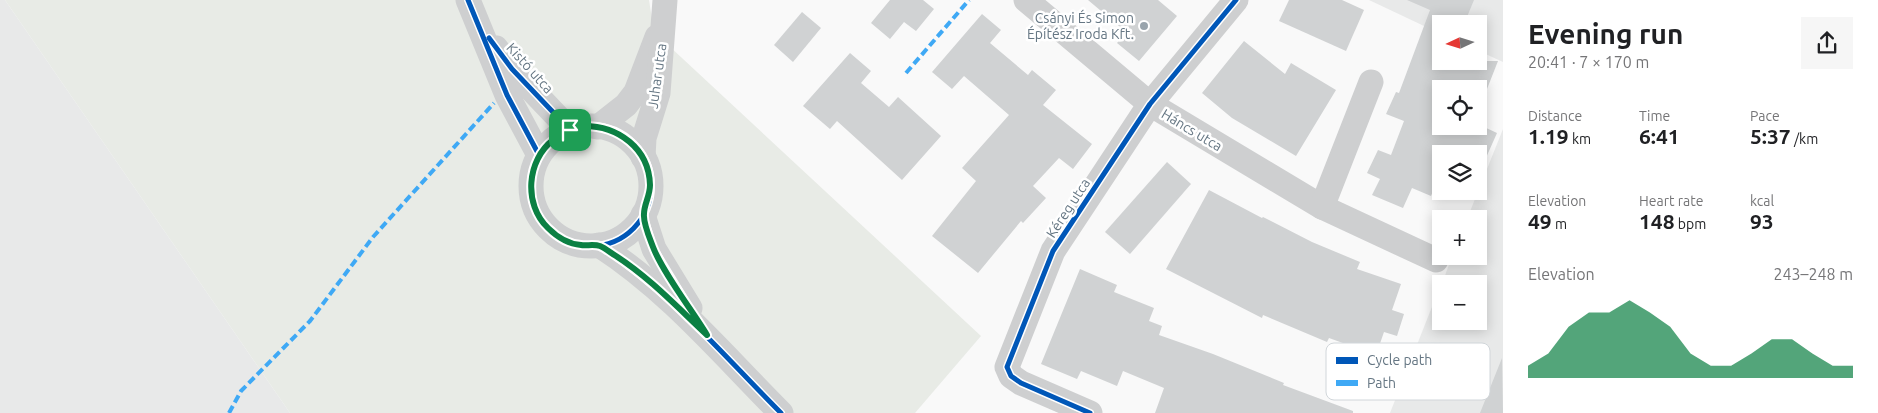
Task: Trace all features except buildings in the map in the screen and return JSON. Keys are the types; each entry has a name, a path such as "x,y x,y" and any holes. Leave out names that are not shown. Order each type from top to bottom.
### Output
{"street":[{"name":"Háncs utca","path":"1026,0 1150,104 1322,208 1432,258"},
{"name":"Kéreg utca","path":"1090,413 1021,383 1011,376 1007,367 1053,251 1150,104 1236,0"},
{"name":"Kistó utca","path":"472,10 512,69 570,130"},
{"name":"Kistó utca","path":"472,10 507,95 539,155"},
{"name":"Juhar utca","path":"598,126 626,105 636,92 664,12"},
{"name":"Juhar utca","path":"643,157 644,138 658,93 664,12"},
{"path":"1322,208 1371,82"},
{"path":"598,126 624,136 643,157 648,171 649,200 643,215 632,230 617,240 599,246 580,245 562,239 546,227 536,211 531,192 532,173 539,155 552,140 570,130 598,126"},
{"path":"643,215 654,249 707,335"},
{"path":"599,246 641,274 707,335 781,413"}],"shaded area":[{"path":"0,0 5,0 290,413 0,413"},
{"path":"5,0 649,0 654,32 981,336 915,413 290,413"},
{"path":"1369,0 1503,0 1503,62 1488,55 1488,15 1432,15 1432,30"},
{"path":"1503,129 1503,413 1390,413 1395,400 1490,400 1490,343 1418,343 1432,307 1432,330 1487,330 1487,275 1445,275 1449,265 1487,265 1487,210 1471,210 1475,200 1487,200 1487,169"}],"marked path":[{"path":"906,73 969,0"},
{"path":"229,413 241,391 310,321 373,237 494,103"}],"cycle path":[{"path":"468,0 507,95 539,155"},
{"path":"1090,413 1021,383 1011,376 1007,367 1053,251 1150,104 1236,0"},
{"path":"489,38 512,69 570,130"},
{"path":"591,126 614,131 624,136 633,144 641,153 646,163 651,186 646,209 641,219 633,228 624,236 614,241 591,246 568,241 558,236 549,228 541,219 536,209 531,186 536,163 541,153 549,144 558,136 568,131 591,126"},
{"path":"643,215 654,249 699,323"},
{"path":"599,245 649,282 672,303 781,413"}],"place":[{"name":"Csányi És Simon Építész Iroda Kft.","path":"1144,26"}],"route":[{"path":"584,126 598,126 612,130 624,136 643,157 648,171 650,186 649,200 643,215 654,249 707,335 633,267 599,246 580,245 562,239 546,227 536,211 531,192 532,173 539,155 552,140 570,130 584,126"}]}
